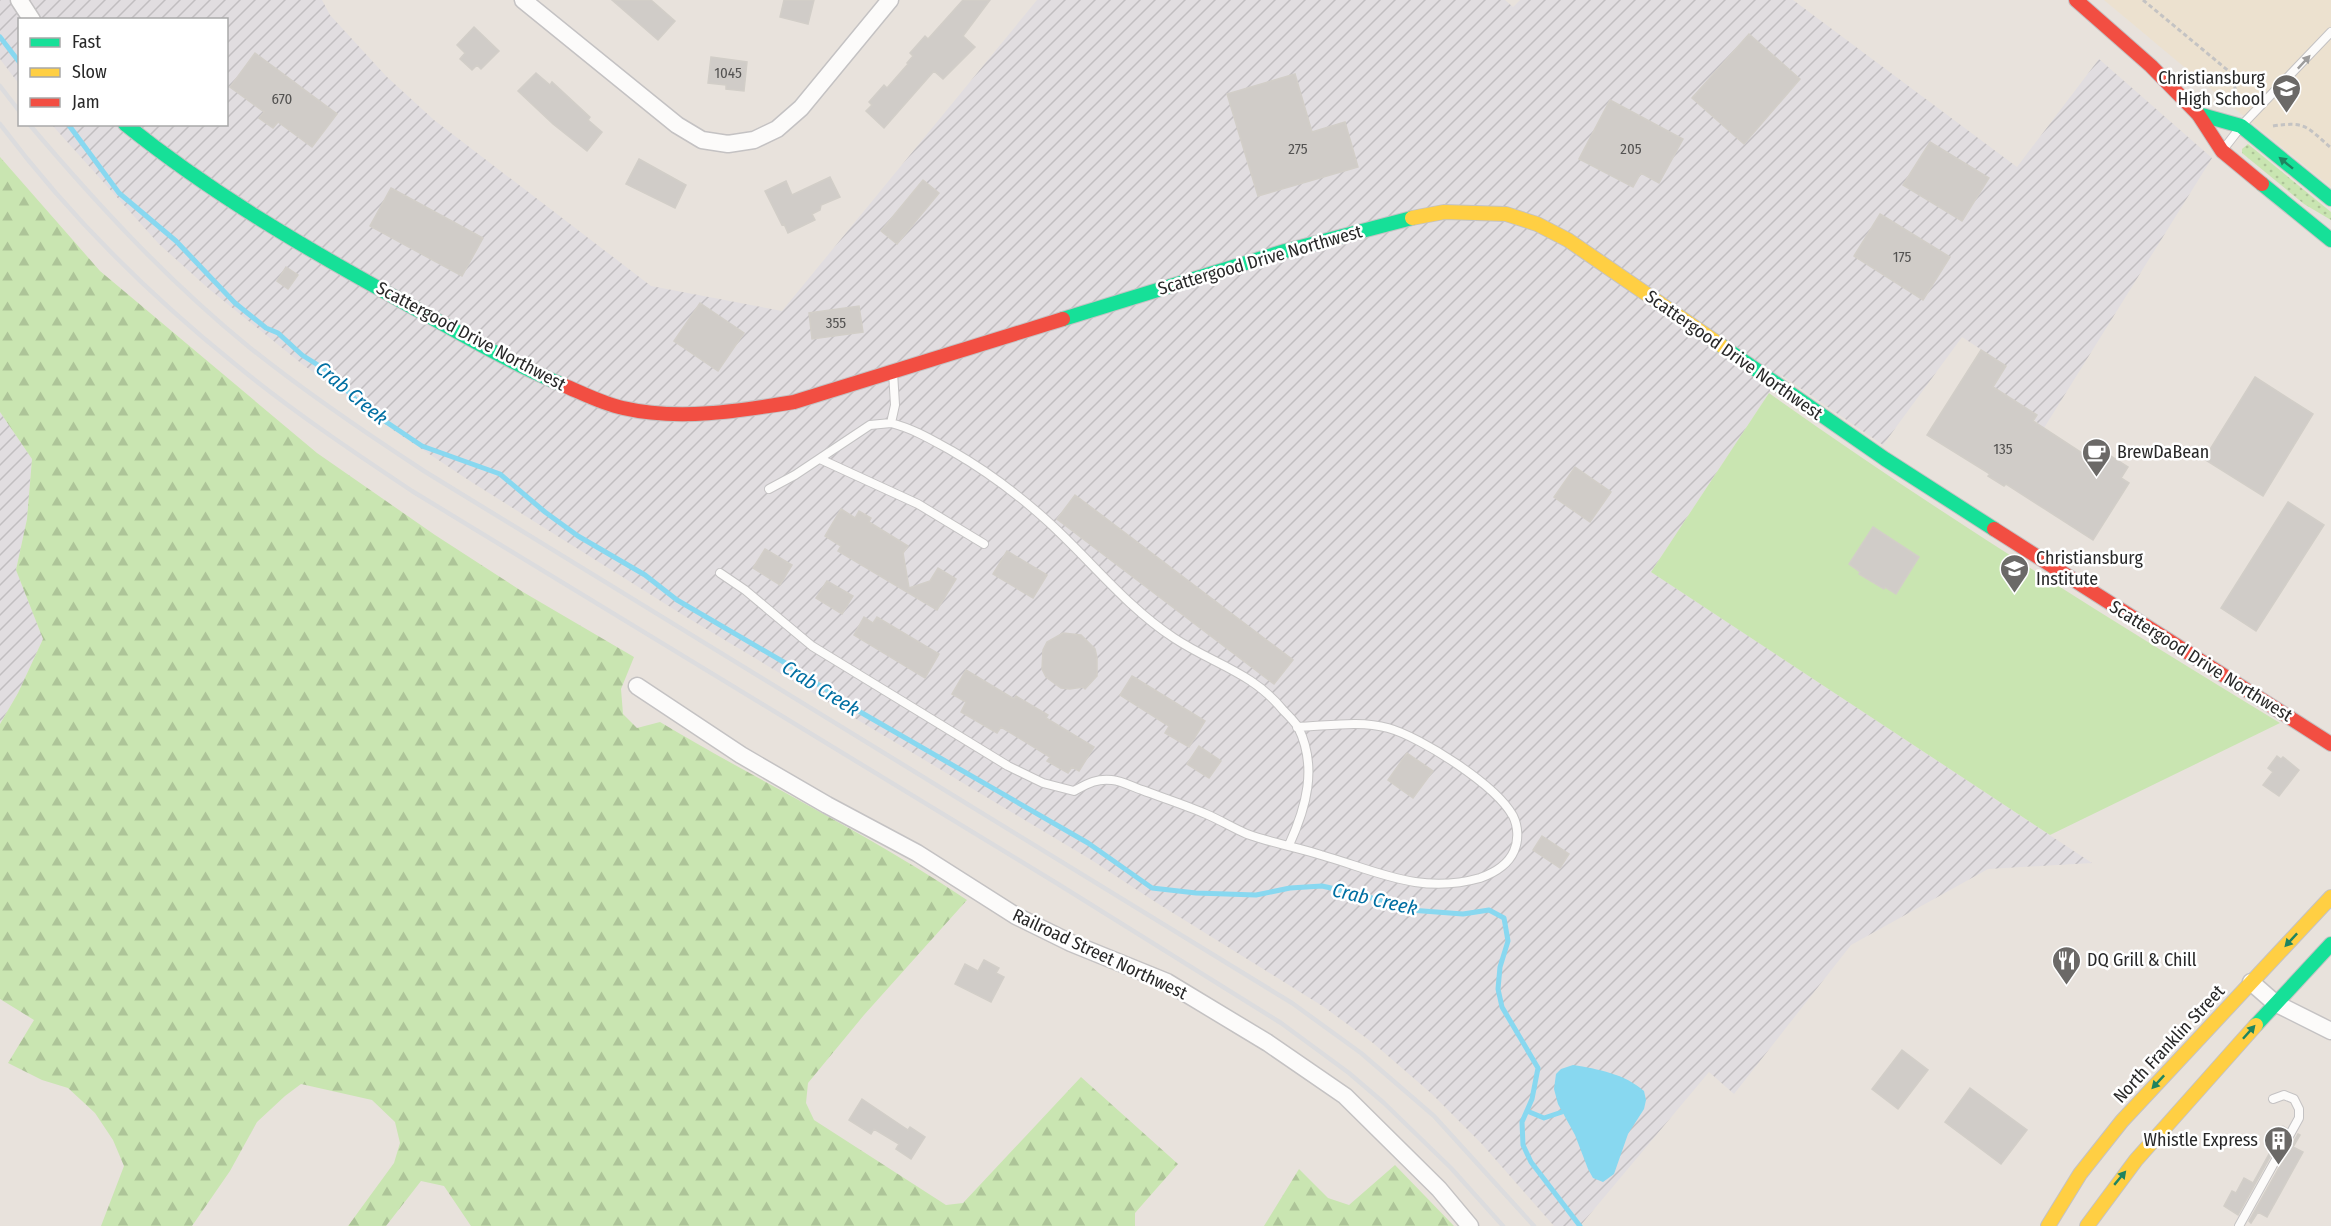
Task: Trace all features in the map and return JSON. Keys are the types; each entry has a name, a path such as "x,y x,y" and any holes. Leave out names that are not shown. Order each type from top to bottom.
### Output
{"street":[{"path":"19,0 31,18"},
{"path":"523,0 677,125 702,140 728,144 754,140 777,129 801,108 890,0"},
{"path":"2076,0 2151,66 2198,114 2222,151 2331,240"},
{"path":"2198,114 2241,126 2331,199"},
{"name":"Scattergood Drive Northwest","path":"127,126 155,150 204,186 341,268 486,348 556,383 626,409 690,415 743,411 794,402 1285,251 1402,220 1444,212 1506,214 1538,224 1568,240 1885,459 2331,744"},
{"name":"Railroad Street Northwest","path":"637,686 741,755 827,805 917,853 1016,916 1071,943 1167,982 1269,1043 1346,1096 1439,1189 1470,1226"},
{"name":"North Franklin Street","path":"2048,1226 2080,1174 2122,1121 2331,897"},
{"path":"2087,1226 2106,1195 2142,1152 2331,944"},
{"path":"2251,982 2275,1003 2331,1031"}],"lane":[{"path":"2222,151 2241,126 2331,32"},
{"path":"891,423 895,405 893,371"},
{"path":"769,489 795,475 870,425 891,423 912,428 982,468 1044,518 1127,600 1174,638 1227,665 1271,695 1298,727 1308,758 1308,790 1301,819 1289,845"},
{"path":"820,459 918,504 984,544"},
{"path":"720,573 746,590 812,646 1008,766 1042,783 1074,791 1092,781 1114,780 1204,813 1248,834 1404,881 1446,885 1487,875 1502,867 1514,852 1518,836 1514,817 1501,800 1483,784 1414,739 1388,728 1366,724 1298,727"},
{"path":"2239,1226 2299,1118 2299,1108 2294,1099 2284,1095 2273,1099"}],"path":[{"path":"2143,0 2231,73 2238,103 2252,115 2270,126 2296,123 2306,126 2331,148"}],"shaded area":[{"path":"0,0 322,0 330,15 386,76 434,120 651,286 782,311 1037,0 1505,0 1513,7 1520,0 1793,0 2017,167 2099,59 2212,158 2044,428 1993,387 2006,366 1962,337 1883,445 1781,375 1651,572 2092,863 1988,869 1851,945 1734,1094 1709,1072 1580,1226 1554,1226 1481,1143 1432,1094 1373,1043 1324,1007 1093,861 683,615 473,483 393,430 302,364 209,289 159,244 53,126 228,126 228,18 18,18 18,83 0,59"},
{"name":"Christiansburg High School","path":"2104,0 2331,0 2331,187 2201,81"},
{"path":"0,412 32,459 27,519 16,570 43,639 18,693 0,724"}],"green space":[{"path":"2248,144 2331,212 2331,220 2304,204 2242,153 2242,149"},
{"path":"0,157 100,271 317,453 435,535 523,592 634,657 621,689 623,714 637,728 660,722 892,853 967,900 864,1015 808,1083 806,1103 814,1120 946,1205 963,1203 1081,1077 1178,1164 1135,1213 1135,1226 471,1226 444,1186 421,1181 386,1226 348,1226 394,1163 400,1143 395,1122 372,1100 301,1084 257,1122 230,1171 192,1226 101,1226 124,1166 113,1140 95,1113 68,1088 42,1080 8,1063 34,1020 0,999 0,724 18,693 43,639 16,570 27,519 32,459 0,412"},
{"path":"1769,393 1895,480 2022,563 2280,723 2050,835 1651,572"},
{"path":"1395,1165 1454,1226 1264,1226 1299,1169 1328,1198 1349,1205"}],"water":[{"path":"1573,1065 1620,1076 1644,1091 1646,1100 1644,1109 1628,1134 1614,1174 1603,1182 1593,1178 1588,1169 1575,1135 1558,1104 1554,1089 1556,1074 1561,1069"}],"building":[{"path":"612,0 651,0 675,21 658,40"},
{"path":"784,0 814,0 808,24 780,17"},
{"path":"963,0 990,0 963,36 975,47 943,79 934,71 884,128 866,111 872,105 869,102 884,85 887,88 908,64 913,56 910,53 925,36 928,39"},
{"path":"474,27 499,51 481,69 477,65 472,70 460,59 465,53 457,45"},
{"path":"1749,34 1800,79 1744,144 1692,98"},
{"path":"255,53 337,114 312,147 278,122 273,128 259,118 264,112 230,87"},
{"path":"711,57 747,62 744,91 726,89 726,85 708,83"},
{"path":"536,73 550,85 552,82 590,117 588,120 602,132 587,151 553,124 518,91"},
{"path":"1295,74 1312,132 1345,122 1358,167 1258,196 1227,94"},
{"path":"1610,100 1683,139 1659,183 1641,173 1633,187 1579,159"},
{"path":"1930,142 1989,178 1962,221 1903,185"},
{"path":"639,159 686,185 675,208 626,184"},
{"path":"830,177 840,197 821,205 820,210 812,214 815,220 788,233 765,191 786,181 792,195"},
{"path":"923,180 939,193 897,244 881,231"},
{"path":"391,188 483,238 462,276 370,226"},
{"path":"1880,214 1950,257 1923,300 1854,256"},
{"path":"286,267 298,275 288,289 277,281"},
{"path":"700,303 744,333 718,371 674,341"},
{"path":"859,306 863,332 812,339 809,313"},
{"path":"1981,350 2006,366 1993,387 2037,415 2033,421 2085,455 2092,444 2128,467 2121,478 2129,483 2093,540 2006,484 2004,486 1988,476 1990,474 1927,435"},
{"path":"2255,377 2313,414 2263,496 2204,459"},
{"path":"1575,467 1611,492 1590,522 1554,497"},
{"path":"1075,495 1293,660 1274,684 1057,519"},
{"path":"2288,502 2324,525 2256,631 2221,608"},
{"path":"841,509 855,518 859,511 871,518 869,522 908,546 903,553 909,588 930,581 938,568 956,579 937,610 838,551 841,546 825,536"},
{"path":"1873,527 1919,557 1896,594 1859,574 1860,572 1849,564"},
{"path":"765,549 792,565 780,585 753,568"},
{"path":"1007,551 1047,575 1033,598 993,574"},
{"path":"827,581 853,596 842,614 816,598"},
{"path":"864,617 873,623 877,617 939,654 925,678 854,635"},
{"path":"1063,633 1081,635 1095,649 1097,676 1085,689 1083,687 1061,688 1046,677 1042,669 1043,650 1047,642"},
{"path":"966,670 1014,699 1016,696 1048,715 1046,718 1094,747 1079,771 1072,767 1068,773 1047,761 1050,757 1001,727 997,733 961,712 966,702 952,694"},
{"path":"1132,676 1205,721 1189,747 1165,733 1169,726 1120,695"},
{"path":"1199,746 1221,761 1209,778 1187,764"},
{"path":"1407,753 1433,771 1413,798 1388,780"},
{"path":"2277,756 2281,759 2283,757 2299,770 2279,796 2263,785 2273,772 2268,768"},
{"path":"1542,836 1569,854 1560,868 1533,850"},
{"path":"984,960 999,968 996,973 1004,977 991,1002 955,984 965,964 978,971"},
{"path":"1902,1050 1928,1070 1898,1109 1872,1089"},
{"path":"1970,1088 2027,1130 2001,1164 1945,1122"},
{"path":"862,1099 908,1130 910,1127 925,1137 911,1159 896,1149 899,1144 874,1129 871,1134 849,1120"},
{"path":"2283,1126 2286,1128 2238,1215 2224,1206 2232,1191 2236,1193 2244,1178 2253,1183"},
{"path":"2298,1134 2300,1135 2293,1147 2303,1152 2267,1217 2258,1212 2251,1223 2249,1221"}],"waterway":[{"name":"Crab Creek","path":"0,37 18,60"},
{"name":"Crab Creek","path":"69,126 119,193 176,241 235,303 266,328 278,333 302,355 329,372 361,405 422,446 500,474 578,536 645,575 677,600 787,664 862,713 1088,843 1152,888 1196,893 1256,895 1290,888 1322,886 1362,895 1410,910 1463,914 1489,910 1504,918 1508,941 1500,967 1498,989 1502,1007 1538,1068 1532,1099 1522,1122 1523,1145 1531,1162 1580,1226"},
{"name":"Crab Creek","path":"1527,1111 1544,1118 1562,1112"}],"railway":[{"path":"0,86 18,109"},
{"path":"0,124 81,221 140,281 203,337 300,414 412,491 1058,884 1281,1023 1349,1073 1384,1103 1451,1168 1503,1226"},
{"path":"31,126 107,212 190,296 249,347 313,396 424,471 1292,1003 1361,1053 1434,1116 1534,1226"}],"traffic: fast":[{"path":"2198,114 2241,126 2331,199"},
{"path":"128,126 192,174 296,241 483,346 563,385"},
{"path":"2262,184 2331,240"},
{"path":"1063,319 1285,251 1412,218"},
{"path":"1722,346 1885,459 1994,529"},
{"path":"2256,1025 2331,944"}],"traffic: slow":[{"path":"1412,218 1444,212 1506,214 1537,224 1568,240 1722,346"},
{"path":"2048,1226 2080,1174 2122,1121 2331,897"},
{"path":"2087,1226 2136,1160 2256,1025"}],"traffic: jam":[{"path":"2076,0 2151,66 2198,114 2222,151 2262,184"},
{"path":"563,385 608,404 644,412 687,414 752,409 794,402 1063,319"},
{"path":"1994,529 2331,744"}],"place":[{"name":"Christiansburg High School","path":"2286,114"},
{"name":"BrewDaBean","path":"2096,478"},
{"name":"Christiansburg Institute","path":"2015,594"},
{"name":"DQ Grill & Chill","path":"2066,986"},
{"name":"Whistle Express","path":"2279,1166"}]}
